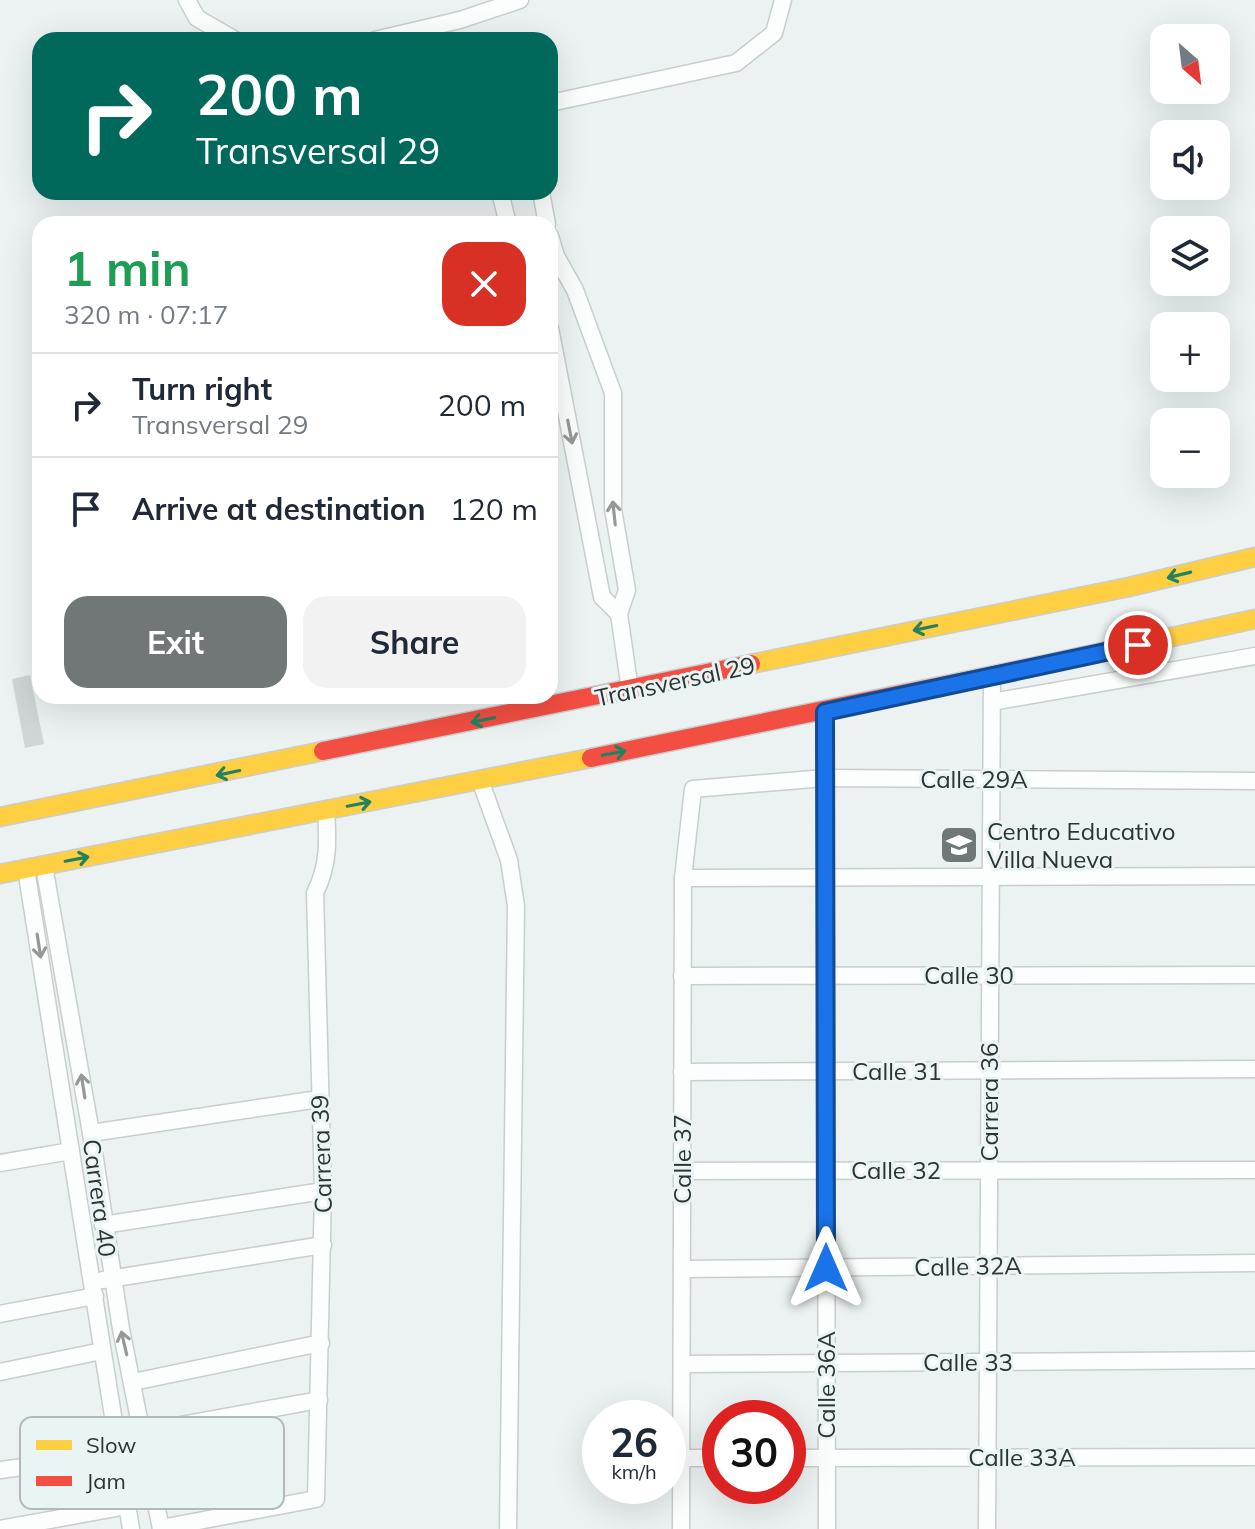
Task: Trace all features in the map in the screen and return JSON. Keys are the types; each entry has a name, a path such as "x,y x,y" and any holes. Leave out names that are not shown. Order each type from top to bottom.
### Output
{"highway":[{"name":"Transversal 29","path":"0,817 1129,587 1255,557"},
{"path":"0,874 825,712 1255,619"}],"street":[{"path":"187,0 197,18 221,32"},
{"path":"409,32 460,20 520,0"},
{"path":"558,101 736,63 774,33 783,0"},
{"path":"558,264 575,290 613,393 613,509 627,590 619,614 630,690"},
{"path":"558,369 602,597 619,614"},
{"path":"992,702 1255,656"},
{"name":"Carrera 36","path":"987,1529 992,676"},
{"name":"Calle 36A","path":"825,712 827,1529"},
{"name":"Calle 29A","path":"693,789 825,778 1255,781"},
{"path":"480,780 509,860 516,906 508,1529"},
{"name":"Calle 37","path":"682,1400 683,878 693,789"},
{"name":"Carrera 39","path":"284,1505 316,1499 323,1191 315,893 325,872 328,848 326,810"},
{"name":"Carrera 40","path":"35,868 91,1133 112,1278 139,1417"},
{"name":"Carrera 40","path":"35,868 71,1151 113,1417"},
{"path":"683,878 1255,876"},
{"name":"Calle 30","path":"682,976 1255,975"},
{"name":"Calle 31","path":"682,1072 1255,1069"},
{"path":"91,1133 319,1099"},
{"path":"0,1163 71,1151"},
{"name":"Calle 32","path":"682,1171 1255,1170"},
{"path":"103,1225 323,1191"},
{"path":"0,1314 94,1289 112,1278 323,1245"},
{"name":"Calle 32A","path":"682,1269 1255,1263"},
{"path":"133,1382 321,1343"},
{"path":"0,1372 102,1351"},
{"name":"Calle 33","path":"682,1364 1255,1360"},
{"path":"225,1417 319,1400"},
{"name":"Calle 33A","path":"806,1458 1255,1457"},
{"path":"0,1470 20,1467"},
{"name":"Calle 37","path":"681,1504 681,1529"},
{"path":"0,1529 110,1509"},
{"name":"Carrera 40","path":"128,1509 131,1529"},
{"name":"Carrera 39","path":"161,1528 263,1509"}],"building":[{"path":"30,675 32,704 36,704 44,744 25,748 12,679"}],"traffic: slow":[{"path":"751,664 1129,587 1255,557"},
{"path":"1038,666 1255,619"},
{"path":"0,817 323,751"},
{"path":"0,874 591,758"}],"traffic: jam":[{"path":"558,703 751,664"},
{"path":"591,758 1038,666"},
{"path":"323,751 554,704"}],"place":[{"name":"Centro Educativo Villa Nueva","path":"959,845"}],"route":[{"path":"826,1268 825,712 1138,645"}]}
